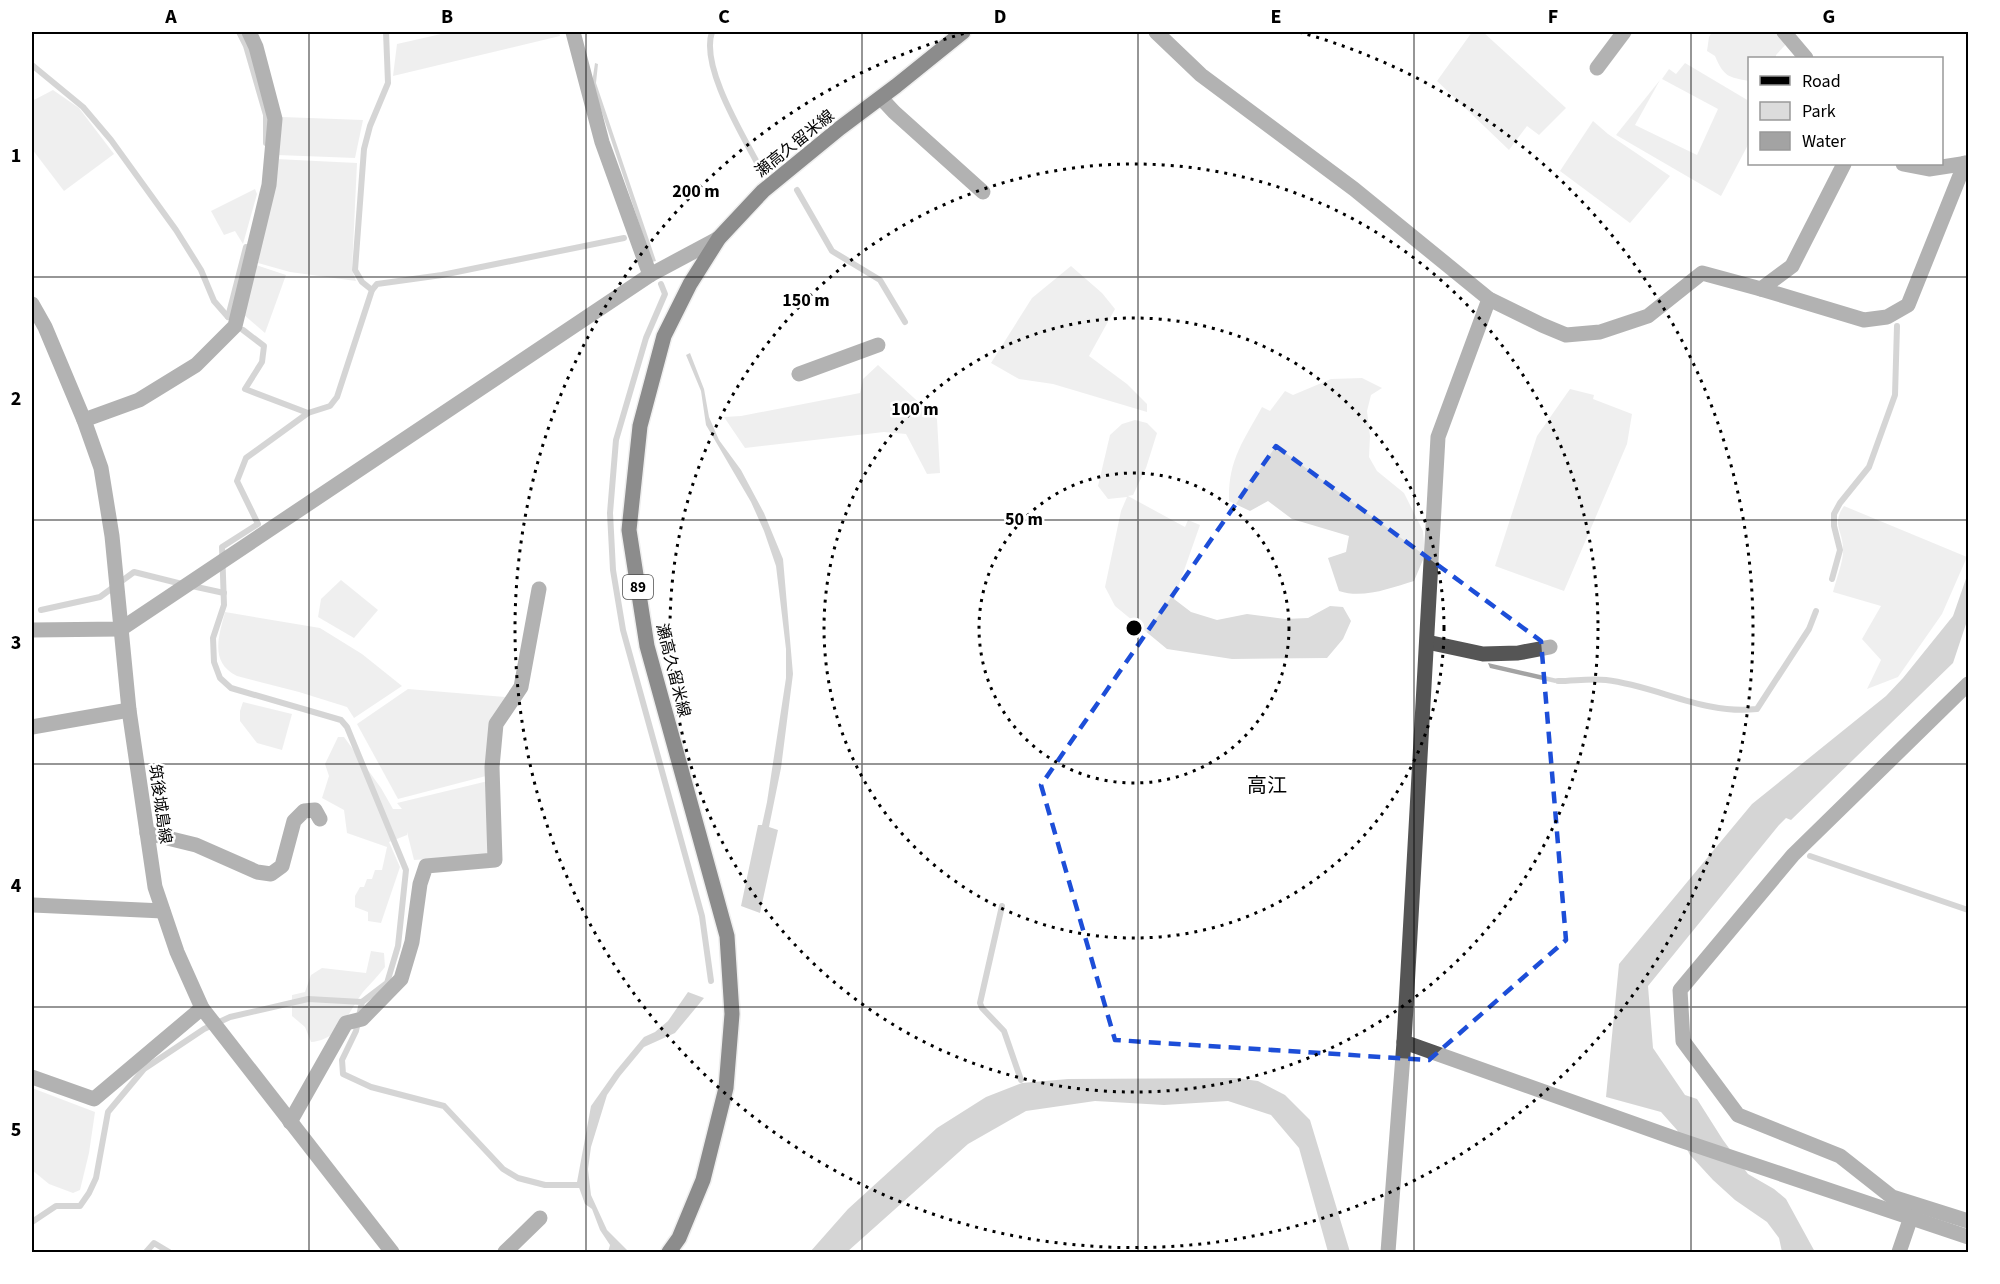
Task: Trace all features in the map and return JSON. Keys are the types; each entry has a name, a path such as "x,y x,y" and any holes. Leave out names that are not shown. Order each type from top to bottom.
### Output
{"main road":[{"name":"瀬高久留米線","path":"669,1252 679,1238 703,1180 726,1088 732,1014 727,936 647,646 629,530 640,426 664,336 690,284 719,238 763,191 963,32"}],"street":[{"path":"84,420 139,400 196,365 235,326 269,185 275,119 256,48 249,32"},
{"path":"573,32 602,142 650,275"},
{"path":"1156,32 1201,75 1354,189 1489,299 1566,336 1600,332 1648,316 1702,273 1761,288 1864,320 1887,317 1908,305 1967,163"},
{"path":"1597,68 1624,32"},
{"path":"1784,32 1805,57"},
{"path":"881,98 982,192"},
{"path":"1908,165 1929,169 1967,163"},
{"path":"1761,288 1792,266 1843,165"},
{"path":"32,630 121,629 650,275 719,238"},
{"path":"1388,1252 1404,1042 1438,438 1489,299"},
{"name":"筑後城島線","path":"32,304 45,327 84,420 101,468 112,536 129,710 155,887 177,952 202,1008 392,1252"},
{"path":"799,374 878,345"},
{"path":"290,1122 346,1023 362,1019 401,979 412,942 420,884 426,866 495,860 492,767 496,724 522,687 539,589"},
{"path":"1427,642 1483,654 1518,653 1550,647"},
{"path":"1968,684 1793,855 1680,990 1683,1041 1738,1114 1840,1156 1892,1197 1968,1221"},
{"path":"32,727 129,710"},
{"path":"147,833 196,844 257,872 271,873 282,866 294,821 304,811 315,810 320,819"},
{"path":"33,905 163,911"},
{"path":"32,1077 94,1100 202,1008"},
{"path":"1404,1042 1677,1139 1968,1237"},
{"path":"506,1252 540,1218"},
{"path":"1899,1252 1911,1218"}],"highlighted area":[{"path":"1276,446 1541,641 1566,940 1429,1060 1115,1040 1041,785"}],"green space":[{"path":"450,32 559,32 560,36 393,76 397,44"},
{"path":"1472,32 1483,32 1566,108 1539,135 1527,126 1509,150 1437,81"},
{"path":"1712,32 1778,32 1788,42 1776,57 1748,57 1748,81 1724,72 1715,56 1707,51"},
{"path":"1685,63 1748,100 1748,145 1721,196 1616,135 1660,80 1635,125 1697,155 1718,109 1662,79 1669,69 1676,74"},
{"path":"53,90 79,108 114,154 64,191 32,149 32,101"},
{"path":"282,117 363,120 355,158 277,155"},
{"path":"1593,121 1608,134 1670,176 1630,223 1560,171"},
{"path":"276,159 357,163 352,270 356,281 290,272 258,263"},
{"path":"255,189 257,194 243,244 235,231 224,235 211,211"},
{"path":"256,265 286,275 265,333 243,314"},
{"path":"1071,266 1102,293 1115,309 1089,356 1127,384 1147,404 1147,412 1053,384 1019,379 991,363 1032,298"},
{"path":"878,365 937,419 940,473 927,474 906,434 884,432 745,448 724,417 741,416 860,393 863,379"},
{"path":"1362,378 1382,388 1371,395 1367,411 1370,436 1369,457 1377,471 1404,493 1423,531 1425,555 1414,581 1377,592 1358,594 1339,591 1328,558 1346,552 1349,536 1292,519 1268,501 1250,511 1229,501 1229,487 1238,452 1262,407 1270,411 1285,391 1293,395 1331,379"},
{"path":"1570,389 1594,395 1593,399 1632,414 1627,444 1564,591 1495,566 1537,436"},
{"path":"1135,420 1147,423 1157,433 1146,468 1133,495 1128,496 1185,527 1188,520 1200,525 1174,599 1191,612 1217,620 1247,614 1285,619 1308,618 1330,606 1343,607 1351,621 1343,639 1327,658 1232,659 1167,649 1115,606 1105,587 1121,511 1127,497 1108,499 1098,486 1110,435 1122,424"},
{"path":"1844,506 1967,557 1942,614 1898,677 1867,689 1881,660 1862,639 1881,606 1833,592 1843,554 1838,518"},
{"path":"341,580 378,610 354,638 318,617 321,599"},
{"path":"225,612 320,628 362,654 402,686 354,718 347,707 237,676 228,670 219,656 219,639"},
{"path":"408,689 505,697 486,776 398,799 357,724"},
{"path":"243,702 292,714 282,750 257,743 240,721"},
{"path":"338,737 344,737 381,788 393,809 402,809 397,803 488,781 491,855 414,860 407,832 407,835 389,842 400,867 381,923 368,921 368,912 355,907 355,896 360,887 364,887 367,879 372,879 375,870 382,870 387,847 347,833 344,810 322,798 329,776 325,764"},
{"path":"371,951 384,953 385,967 363,992 336,1031 321,1040 311,1042 305,1027 292,1016 292,995 305,992 311,975 322,968 366,973"},
{"path":"32,1088 95,1112 89,1153 80,1190 73,1193 49,1184 32,1170"}],"water":[{"path":"595,63 598,64 596,83 656,261 652,262 592,83"},
{"path":"690,353 704,389 709,417 719,440 741,470 764,513 783,559 793,674 781,768 769,827 778,830 760,913 741,906 758,825 762,825 767,802 786,678 786,649 776,566 751,502 706,425 701,391 686,355"},
{"path":"1968,573 1968,618 1953,663 1791,820 1786,818 1779,825 1648,986 1653,1048 1685,1095 1697,1099 1748,1174 1786,1199 1815,1252 1782,1252 1779,1238 1767,1222 1735,1200 1713,1180 1690,1155 1677,1130 1661,1112 1606,1097 1619,964 1752,804 1886,696 1903,678 1953,616"},
{"path":"1488,663 1558,679 1558,681 1555,683 1490,668"},
{"path":"688,992 704,998 675,1033 644,1047 620,1076 607,1095 591,1147 588,1169 591,1195 607,1230 629,1252 608,1252 610,1245 600,1230 592,1209 585,1204 577,1182 591,1106 644,1037 655,1032 668,1021"},
{"path":"1235,1078 1258,1081 1285,1095 1310,1120 1350,1252 1328,1252 1299,1148 1271,1115 1228,1101 1164,1105 1095,1101 1026,1111 968,1144 847,1252 810,1252 848,1209 937,1128 986,1097 1022,1083 1068,1079"}],"waterway":[{"path":"239,32 246,46 266,115 266,143"},
{"path":"372,290 362,282 355,270 364,149 370,126 388,83 386,32"},
{"path":"712,32 710,47 712,64 718,82 735,121 761,170"},
{"path":"32,65 83,107 111,140 176,230 201,270 214,301 228,317"},
{"path":"797,190 832,251 880,280 905,322"},
{"path":"362,1002 387,983 398,946 406,870 347,727 341,720 231,688 220,678 214,662 213,638 224,605 222,547 258,524 237,481 246,458 308,413 330,406 337,397 372,290 377,284 442,275 624,238"},
{"path":"228,317 246,247"},
{"path":"661,284 665,294 646,338 616,440 610,513 613,570 623,630 702,916 711,981"},
{"path":"1832,579 1840,550 1834,526 1834,514 1869,467 1895,395 1897,326"},
{"path":"243,330 264,346 262,362 245,389 308,413"},
{"path":"41,610 100,597 134,572 182,584"},
{"path":"192,586 224,593"},
{"path":"1558,681 1606,680 1718,708 1757,709 1809,629 1816,611"},
{"path":"1810,856 1968,910"},
{"path":"1002,906 980,1003 1004,1031 1021,1080"},
{"path":"32,1222 56,1206 80,1206 96,1178 108,1112 144,1069 204,1029 230,1017 308,999 362,1002 356,1031 342,1060 343,1074 371,1087 444,1106 503,1169 518,1178 545,1185 584,1185"},
{"path":"146,1252 154,1243 169,1252"}],"district":[{"name":"高江","path":"1267,785"}]}
